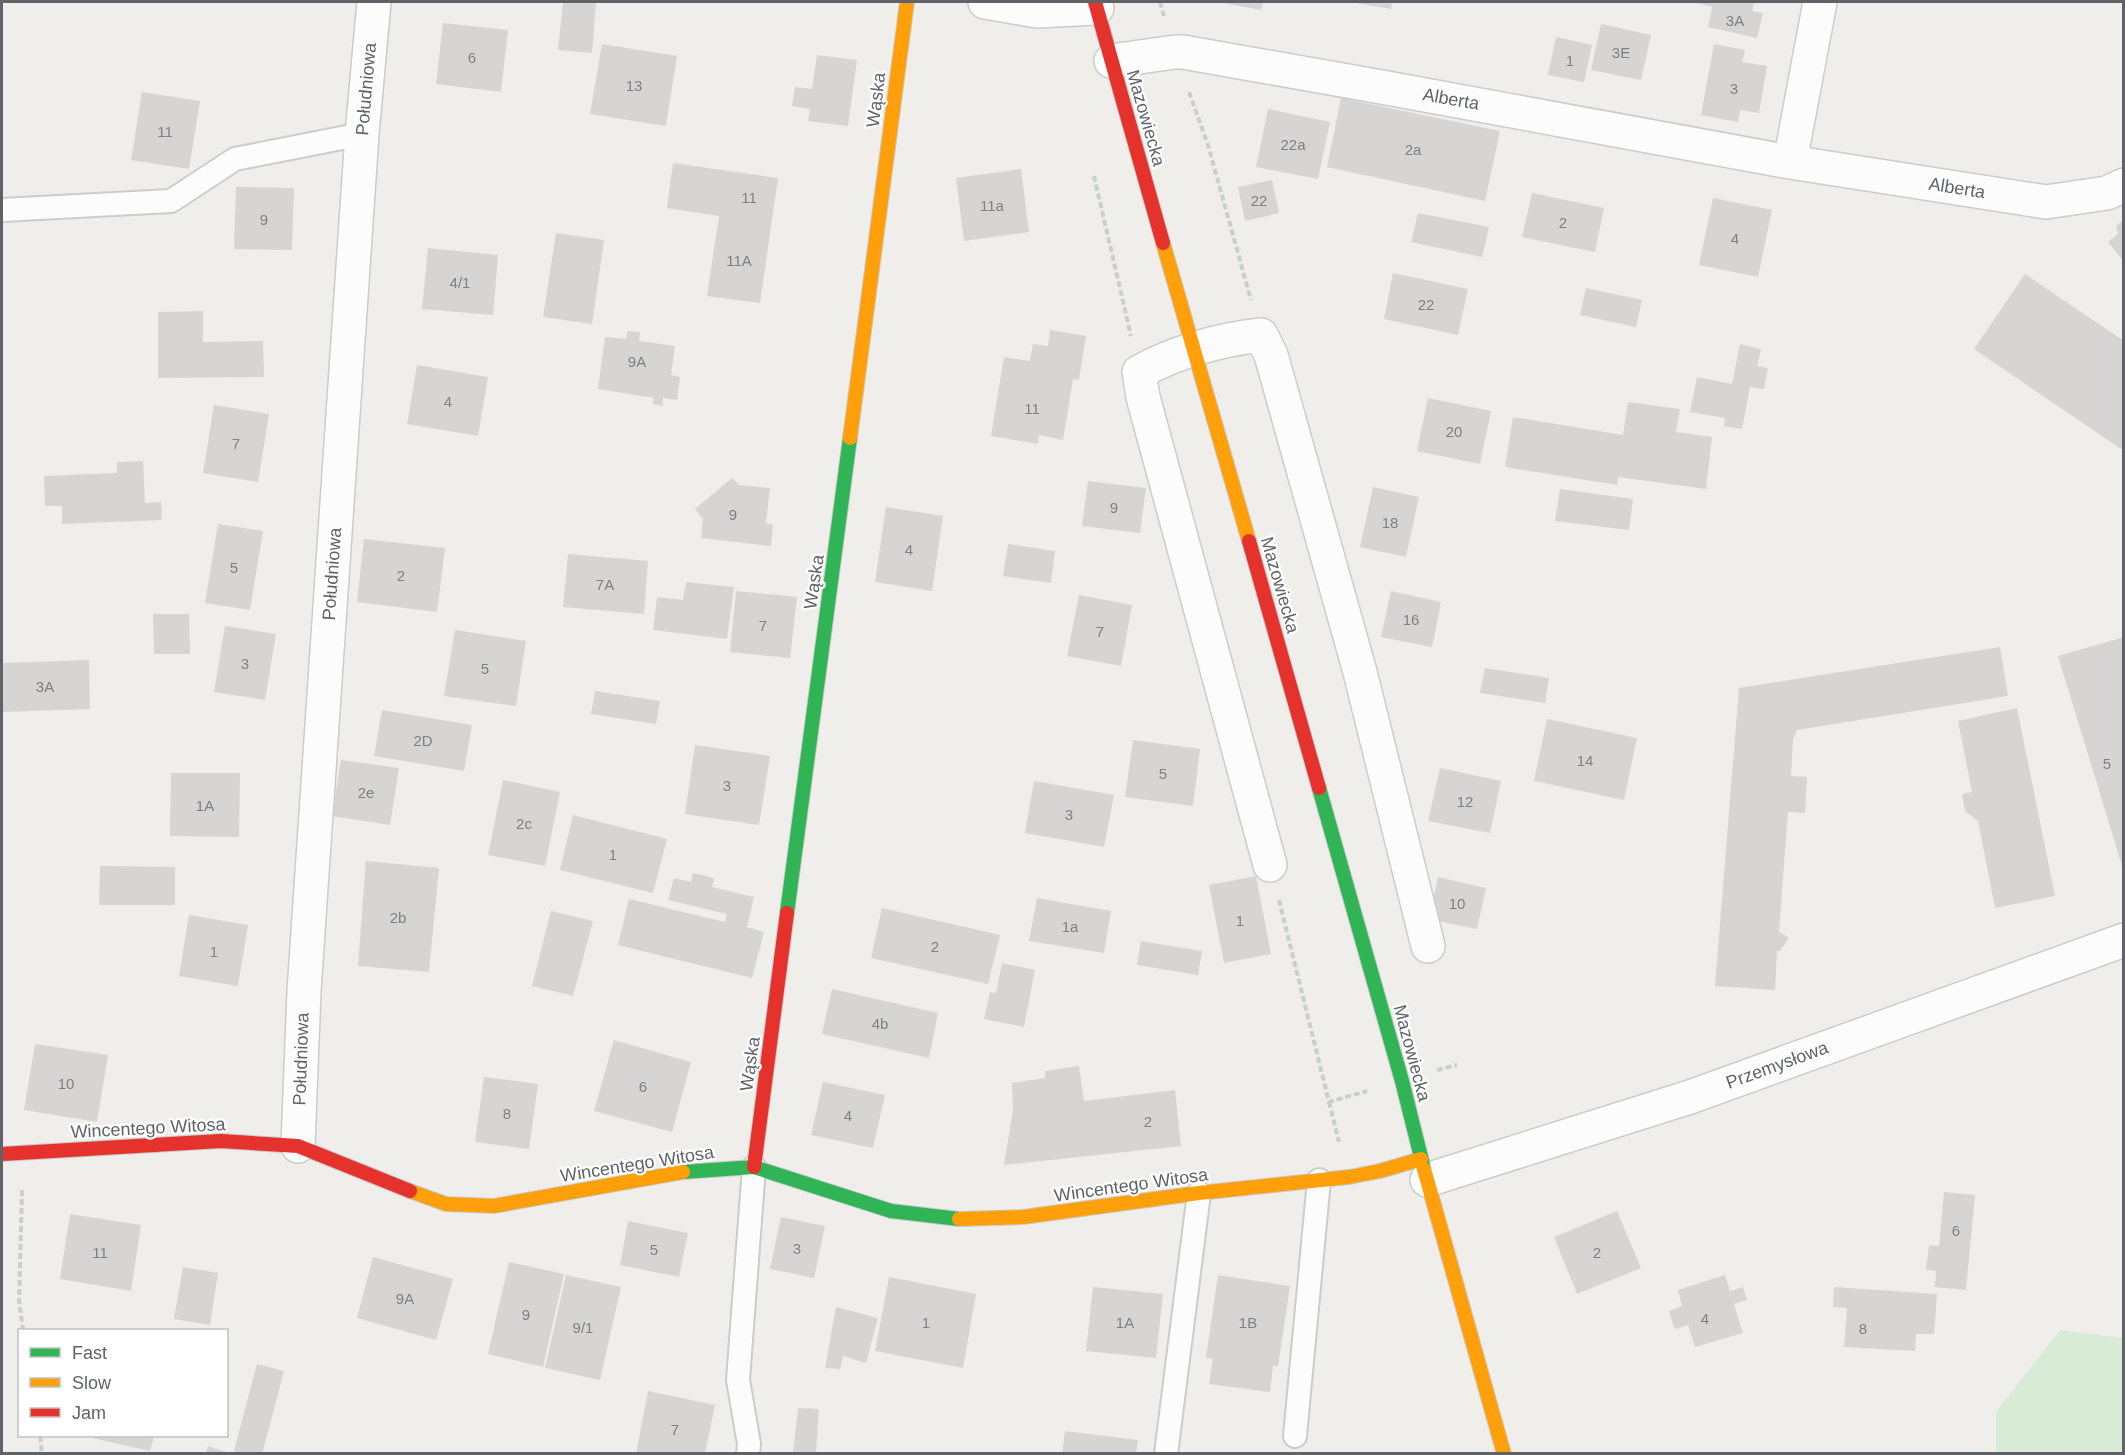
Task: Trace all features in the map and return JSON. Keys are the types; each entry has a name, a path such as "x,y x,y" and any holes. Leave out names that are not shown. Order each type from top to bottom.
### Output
{"street":[{"name":"Południowa","path":"298,1146 304,992 362,134 374,2"},
{"name":"Wąska","path":"754,1167 907,2"},
{"path":"985,2 1037,11 1096,5"},
{"path":"1790,162 1820,2"},
{"name":"Mazowiecka","path":"1096,5 1402,1081 1424,1169 1504,1454"},
{"name":"Alberta","path":"1112,61 1175,52 1387,88 1790,162 2046,202 2107,192 2124,185"},
{"path":"1270,865 1143,397 1139,372 1164,359 1194,348 1261,335 1271,355 1360,672 1428,946"},
{"name":"Przemysłowa","path":"1424,1169 1690,1097 2124,940"},
{"name":"Wincentego Witosa","path":"2,1154 221,1141 298,1146 395,1186 446,1204 494,1206 672,1173 754,1167 891,1211 953,1219 1023,1217 1380,1171 1424,1169"}],"lane":[{"path":"2,210 171,201 235,159 362,134"},
{"path":"748,1454 749,1444 738,1380 754,1167"},
{"path":"1295,1436 1319,1180"},
{"path":"1166,1454 1199,1193"}],"path":[{"path":"1160,2 1208,145 1261,335"},
{"path":"1094,176 1139,372"},
{"path":"1270,865 1329,1102 1457,1065"},
{"path":"23,1153 19,1301 23,1329"},
{"path":"40,1437 42,1454"}],"green space":[{"path":"2060,1330 2123,1338 2123,1453 1996,1453 1996,1412"}],"building":[{"path":"563,2 596,2 592,53 558,50"},
{"path":"1217,2 1263,2 1261,10"},
{"path":"1351,2 1392,2 1391,9"},
{"path":"1694,2 1754,2 1752,11 1763,13 1757,38 1708,27 1712,7"},
{"path":"443,23 508,30 501,92 436,84"},
{"path":"1601,24 1651,35 1641,80 1591,70"},
{"path":"1556,37 1592,45 1584,82 1548,75"},
{"path":"602,44 677,56 666,126 590,114"},
{"path":"1714,44 1745,50 1742,62 1767,66 1759,113 1740,110 1738,122 1701,115"},
{"path":"817,55 857,60 848,126 808,121 810,109 792,106 795,87 812,89"},
{"path":"142,92 200,101 189,169 131,160"},
{"path":"1341,98 1500,131 1485,201 1327,167"},
{"path":"1268,109 1330,122 1318,179 1256,167"},
{"path":"673,163 778,178 760,303 707,296 719,216 667,208"},
{"path":"1021,169 1029,232 964,241 956,178"},
{"path":"1272,180 1279,213 1245,221 1238,187"},
{"path":"236,187 294,188 292,250 234,249"},
{"path":"1532,193 1604,208 1595,252 1522,237"},
{"path":"1713,198 1772,210 1758,277 1699,265"},
{"path":"1418,213 1489,227 1482,257 1411,242"},
{"path":"2124,219 2124,262 2108,242 2118,234 2116,226"},
{"path":"556,233 604,240 592,324 543,317"},
{"path":"428,248 498,255 493,315 422,309"},
{"path":"1393,273 1468,289 1458,335 1384,319"},
{"path":"2025,274 2124,341 2124,451 1974,349"},
{"path":"1586,288 1642,300 1636,327 1580,315"},
{"path":"203,311 203,342 263,341 264,377 158,378 158,312"},
{"path":"1050,330 1086,336 1079,380 1073,379 1063,440 1039,435 1038,444 991,436 1004,357 1030,361 1033,344 1048,346"},
{"path":"628,331 640,332 639,341 675,346 671,375 680,377 677,400 663,398 663,406 653,404 654,398 598,389 605,337 626,339"},
{"path":"1740,344 1761,349 1757,366 1768,368 1764,389 1750,387 1742,429 1724,426 1725,418 1690,412 1697,377 1732,384"},
{"path":"417,365 488,377 478,436 407,424"},
{"path":"1428,398 1491,411 1480,464 1417,451"},
{"path":"1628,402 1680,409 1676,432 1712,437 1706,489 1618,477 1617,485 1505,467 1513,417 1623,435"},
{"path":"214,405 269,414 258,482 203,473"},
{"path":"143,461 145,503 161,502 162,520 62,524 62,506 45,506 44,476 117,473 117,462"},
{"path":"732,478 739,485 770,488 766,523 773,525 771,546 701,538 703,519 695,509"},
{"path":"1088,481 1146,488 1140,533 1082,526"},
{"path":"1373,487 1419,497 1406,557 1360,547"},
{"path":"1560,489 1633,499 1629,530 1555,521"},
{"path":"886,507 943,516 932,591 875,582"},
{"path":"218,524 263,531 250,610 205,603"},
{"path":"364,539 445,548 437,612 357,602"},
{"path":"1008,544 1055,551 1051,583 1003,576"},
{"path":"568,554 648,561 644,614 563,607"},
{"path":"686,582 734,587 727,639 653,630 657,597 683,600"},
{"path":"736,591 797,597 790,658 730,652"},
{"path":"1391,591 1441,602 1432,647 1381,637"},
{"path":"1079,595 1132,605 1121,666 1067,656"},
{"path":"153,614 189,614 190,654 154,654"},
{"path":"225,626 276,634 265,700 214,692"},
{"path":"455,630 526,641 516,706 444,696"},
{"path":"2124,637 2124,869 2123,869 2058,656"},
{"path":"2000,647 2008,696 1797,730 1793,740 1791,776 1807,777 1805,813 1788,812 1779,932 1789,938 1780,951 1777,951 1775,990 1715,986 1739,688"},
{"path":"89,660 90,709 2,712 2,663"},
{"path":"1485,668 1549,678 1545,703 1480,693"},
{"path":"595,691 660,701 656,724 591,714"},
{"path":"2017,708 2055,896 1995,908 1978,821 1965,811 1962,794 1972,792 1958,721"},
{"path":"382,710 472,725 464,771 374,756"},
{"path":"1547,719 1637,738 1624,800 1534,781"},
{"path":"1133,740 1200,749 1193,806 1125,797"},
{"path":"695,745 770,756 759,825 685,814"},
{"path":"341,760 399,768 390,825 332,816"},
{"path":"1440,768 1501,781 1490,833 1428,821"},
{"path":"171,773 240,773 239,837 170,836"},
{"path":"503,780 560,792 545,866 488,855"},
{"path":"1034,781 1114,795 1104,847 1025,833"},
{"path":"573,815 667,839 653,893 560,870"},
{"path":"366,861 439,868 429,972 358,966"},
{"path":"100,866 175,867 175,905 99,905"},
{"path":"693,873 714,878 712,887 754,897 747,927 764,932 752,978 618,945 629,899 725,922 727,914 668,900 674,878 691,882"},
{"path":"1256,876 1271,954 1224,963 1209,885"},
{"path":"1438,877 1486,888 1477,929 1429,919"},
{"path":"1037,898 1111,911 1104,953 1029,941"},
{"path":"882,908 1000,935 988,984 871,958"},
{"path":"551,911 593,921 573,996 532,986"},
{"path":"189,915 248,925 238,986 179,976"},
{"path":"1141,941 1202,951 1198,975 1137,965"},
{"path":"1002,963 1035,970 1024,1027 984,1019 990,992 996,993"},
{"path":"832,989 938,1013 929,1058 822,1034"},
{"path":"614,1040 691,1062 672,1132 594,1111"},
{"path":"35,1044 108,1055 97,1122 24,1110"},
{"path":"1079,1066 1084,1101 1175,1090 1181,1146 1004,1165 1013,1110 1012,1083 1045,1078 1045,1071"},
{"path":"484,1077 538,1084 529,1149 475,1142"},
{"path":"823,1082 885,1095 873,1148 811,1135"},
{"path":"1944,1192 1975,1195 1966,1290 1935,1287 1936,1271 1926,1270 1929,1245 1939,1246"},
{"path":"1617,1211 1641,1268 1577,1294 1554,1237"},
{"path":"70,1214 141,1225 131,1291 60,1279"},
{"path":"781,1217 825,1226 814,1278 770,1269"},
{"path":"628,1221 688,1233 679,1277 620,1265"},
{"path":"373,1257 453,1279 436,1340 357,1318"},
{"path":"509,1262 564,1274 543,1367 488,1354"},
{"path":"183,1267 218,1273 210,1325 174,1319"},
{"path":"566,1275 621,1287 600,1380 545,1368"},
{"path":"1218,1275 1290,1286 1278,1366 1273,1366 1270,1392 1209,1384 1213,1359 1206,1358"},
{"path":"1725,1275 1730,1291 1743,1287 1747,1300 1734,1304 1743,1333 1695,1347 1688,1325 1676,1329 1669,1311 1682,1306 1678,1290"},
{"path":"889,1277 976,1294 963,1368 875,1351"},
{"path":"1093,1287 1163,1294 1156,1358 1086,1351"},
{"path":"1834,1287 1937,1294 1934,1334 1916,1334 1915,1351 1844,1347 1847,1308 1833,1307"},
{"path":"836,1307 878,1318 866,1363 843,1356 840,1369 825,1368"},
{"path":"257,1364 284,1371 262,1454 242,1454 234,1451"},
{"path":"648,1391 715,1405 705,1454 636,1454"},
{"path":"798,1408 819,1409 816,1454 793,1454"},
{"path":"1065,1431 1138,1440 1136,1454 1062,1454"},
{"path":"92,1437 154,1437 150,1451"},
{"path":"208,1446 229,1453 229,1454 206,1454"}],"traffic: fast":[{"path":"787,913 850,438"},
{"path":"1319,788 1402,1081 1424,1169"},
{"path":"683,1172 754,1167 891,1211 959,1219"}],"traffic: slow":[{"path":"850,438 907,2"},
{"path":"1163,243 1249,541"},
{"path":"959,1219 1023,1217 1199,1193 1349,1177 1421,1159"},
{"path":"1424,1169 1504,1454"},
{"path":"410,1191 446,1204 494,1206 683,1172"}],"traffic: jam":[{"path":"1095,2 1163,243"},
{"path":"1249,541 1319,788"},
{"path":"754,1167 787,913"},
{"path":"2,1154 221,1141 298,1146 410,1191"}]}
